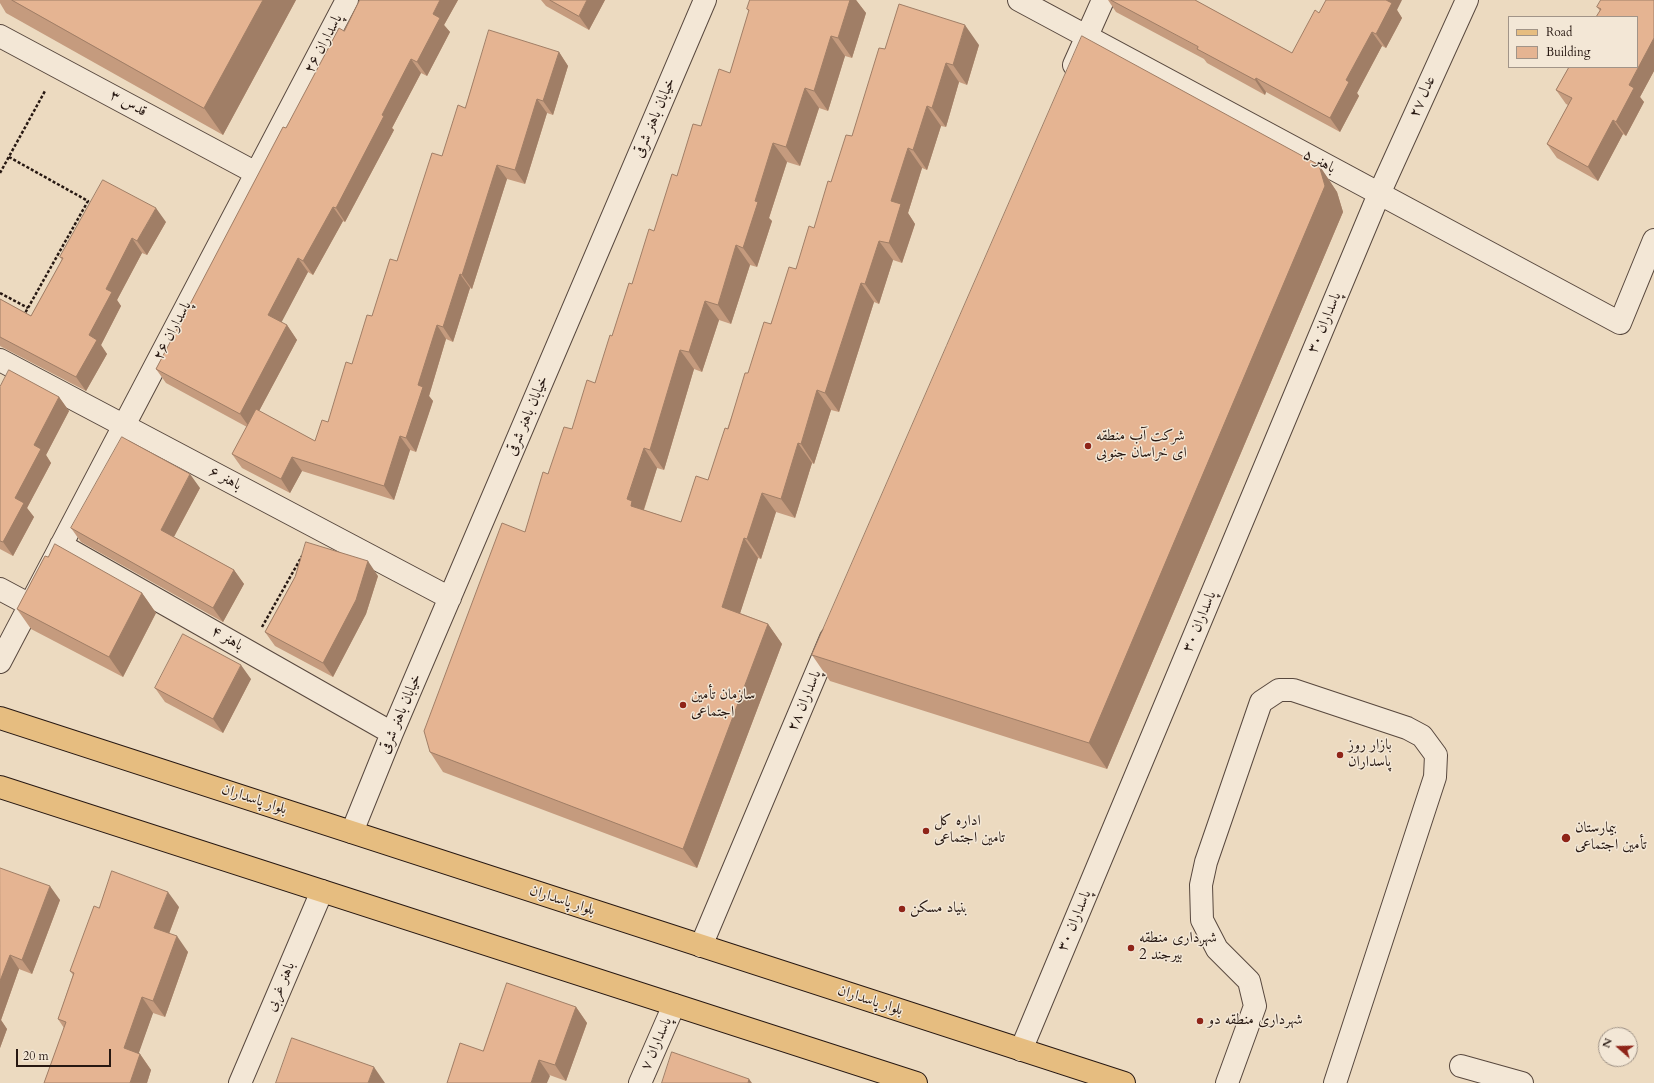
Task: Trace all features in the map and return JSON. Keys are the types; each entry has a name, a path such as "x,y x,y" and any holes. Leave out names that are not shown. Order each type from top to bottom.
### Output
{"main road":[{"name":"بلوار پاسداران","path":"0,718 1124,1083"},
{"path":"0,787 916,1083"}],"street":[{"name":"پاسداران ۲۶","path":"0,662 347,0"},
{"name":"خیابان باهنر شرقی","path":"352,832 392,734 705,0"},
{"name":"باهنر ۵","path":"1019,0 1620,323 1654,240"},
{"path":"1067,80 1103,0"},
{"name":"عدل ۲۷","path":"1379,194 1467,0"},
{"name":"قدس ۳","path":"0,36 256,173"},
{"name":"پاسداران ۳۰","path":"1021,1050 1379,194"},
{"name":"باهنر ۶","path":"0,360 450,598"},
{"name":"باهنر ۴","path":"62,545 392,734"},
{"path":"0,589 30,605"},
{"name":"پاسداران ۲۸","path":"701,946 838,623"},
{"path":"1227,1083 1255,1006 1249,981 1217,949 1202,920 1201,885 1206,862 1261,702 1280,690 1293,690 1407,728 1422,736 1436,755 1435,777 1335,1083"},
{"name":"باهنر غربی","path":"240,1083 322,891"},
{"name":"پاسداران ۷","path":"640,1083 674,1005"},
{"path":"1461,1066 1522,1083"}],"path":[{"path":"0,173 58,67"},
{"path":"9,157 88,201 21,320"},
{"path":"0,292 28,308"},
{"path":"248,652 318,528"}],"building":[{"path":"12,0 263,0 204,108"},
{"path":"360,0 440,0 433,14 440,18 417,62 411,59 382,115 384,116 336,208 333,207 303,261 298,258 268,315 287,325 240,414 156,369 283,127 286,128 339,28 344,31"},
{"path":"550,0 587,0 579,16"},
{"path":"750,0 850,0 838,38 831,36 814,91 805,88 786,147 773,143 755,201 758,202 743,248 736,245 718,305 705,301 689,352 680,350 650,450 644,448 627,499 632,501 631,506 681,522 696,476 708,480 725,428 728,429 745,373 748,373 764,322 771,324 789,267 796,269 809,226 814,228 828,181 831,182 846,135 852,136 879,48 885,49 899,4 965,25 953,65 946,63 932,108 927,106 913,150 908,148 891,201 901,204 889,243 879,241 865,284 861,283 825,393 817,390 801,444 798,443 781,499 762,493 747,539 744,538 722,607 768,624 683,849 430,752 424,731 502,523 525,532 543,472 548,474 564,427 572,429 587,380 595,383 610,335 612,336 629,283 632,284 649,229 654,231 672,174 677,176 693,124 701,126 719,69 730,73 749,10 747,9"},
{"path":"1111,0 1195,0 1292,53 1315,10 1319,13 1326,0 1386,0 1392,3 1376,34 1372,32 1346,80 1349,82 1330,118 1256,78 1255,80 1197,49 1198,47"},
{"path":"1601,0 1654,0 1654,38 1629,85 1634,88 1616,122 1613,120 1588,167 1547,144 1572,98 1556,90 1568,68 1638,68 1638,16 1597,16 1601,9 1597,7"},
{"path":"489,30 559,52 543,101 537,99 515,170 497,165 462,275 460,274 443,327 437,325 418,385 423,387 406,438 400,436 384,486 292,457 281,479 232,454 256,409 315,441 322,420 328,422 346,362 352,364 367,315 372,316 390,259 397,261 432,153 442,156 458,105 465,108"},
{"name":"شرکت آب منطقه ای خراسان جنوبی","path":"1082,36 1319,165 1325,186 1089,743 812,655"},
{"path":"103,180 156,208 137,241 132,238 106,289 112,292 89,335 97,340 76,377 0,337 0,299 31,316 63,258 60,257"},
{"path":"9,370 59,397 34,445 41,449 15,498 24,503 3,542 0,541 0,387"},
{"path":"122,437 190,474 161,530 234,570 213,608 71,528"},
{"path":"306,542 368,561 356,600 323,663 265,632 295,577"},
{"path":"55,544 142,593 109,657 17,609 45,556 48,557"},
{"path":"183,634 241,665 213,719 155,688"},
{"path":"0,868 50,886 22,960 10,955 0,981"},
{"path":"112,871 168,892 154,928 177,936 153,1001 142,997 124,1048 140,1054 130,1083 44,1083 66,1022 58,1019 74,973 70,971 94,906 99,908"},
{"path":"507,983 576,1007 555,1065 539,1060 531,1083 447,1083 460,1043 483,1051"},
{"path":"292,1038 374,1067 368,1083 276,1083"},
{"path":"672,1052 749,1079 748,1083 662,1083"}],"place":[{"name":"شرکت آب منطقه ای خراسان جنوبی","path":"1088,446"},
{"name":"سازمان تأمین اجتماعی","path":"683,705"},
{"name":"بازار روز پاسداران","path":"1340,755"},
{"name":"اداره کل تامین اجتماعی","path":"926,831"},
{"name":"بیمارستان تأمین اجتماعی","path":"1566,838"},
{"name":"بنیاد مسکن","path":"902,909"},
{"name":"شهرداری منطقه 2 بیرجند","path":"1131,948"},
{"name":"شهرداری منطقه دو","path":"1200,1021"}]}
